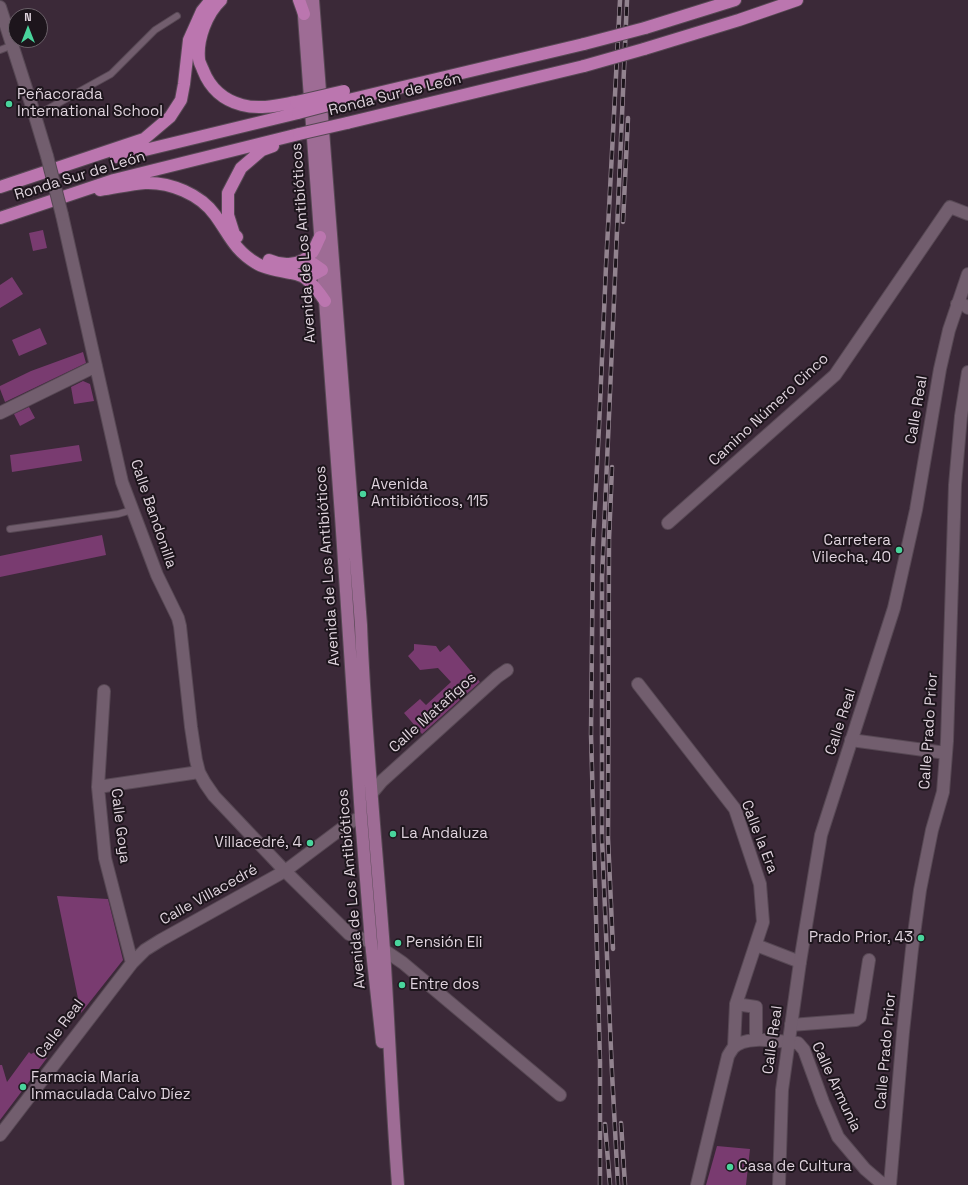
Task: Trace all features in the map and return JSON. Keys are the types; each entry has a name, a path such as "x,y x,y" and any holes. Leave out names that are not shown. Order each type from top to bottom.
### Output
{"highway":[{"path":"0,188 144,139 170,117 181,100 189,40 202,11 211,0"},
{"path":"221,0 205,23 200,41 199,59 207,80 221,96 242,105 266,108 297,107"},
{"path":"299,0 304,14"},
{"name":"Ronda Sur de León","path":"0,188 297,107 344,96 365,96 584,44 645,28 735,0"},
{"name":"Ronda Sur de León","path":"0,218 114,180 584,66 739,20 797,0"},
{"path":"299,134 262,150 241,168 228,193 228,216 234,234 251,252 275,262 291,264 302,261 312,254 320,237"},
{"path":"75,193 146,183 182,189 201,200 214,214 240,252 257,264 304,276 311,276 322,270 312,263 302,261"},
{"path":"304,276 315,286 325,301"}],"main road":[{"name":"Avenida de Los Antibióticos","path":"302,0 341,516 371,942 394,1128"},
{"path":"308,0 310,31 318,63"},
{"name":"Avenida de Los Antibióticos","path":"314,0 361,625 363,684 384,950 398,1185"},
{"path":"322,114 320,149 326,255 322,270 329,288 339,408 346,434"},
{"path":"341,516 348,541 354,616 361,625 354,635 350,653"},
{"path":"372,793 366,802 361,817 368,823 372,875 380,897"},
{"path":"382,926 371,942 384,950"}],"street":[{"name":"Calle Bandonilla","path":"0,7 8,31"},
{"name":"Calle Bandonilla","path":"14,48 47,156 62,215 122,482 157,575 178,618 193,743 199,772 214,796 285,871 348,934 371,942"},
{"name":"Camino Número Cinco","path":"668,524 836,375 950,207 968,214"},
{"name":"Calle Real","path":"779,1185 782,1090 800,962 821,835 898,593 916,510 940,369 949,330 962,306 968,274"},
{"path":"0,413 96,366"},
{"name":"Calle Prado Prior","path":"890,1185 902,1040 912,949 920,890 932,830 943,792 946,753 955,485 960,422 968,372"},
{"name":"Calle Matafigos","path":"372,793 382,780 497,677 507,670"},
{"name":"Calle la Era","path":"638,684 735,809 760,884 763,922 736,1004 734,1047 728,1056 697,1185"},
{"name":"Calle Goya","path":"104,690 98,787 106,858 132,963"},
{"path":"851,740 946,753"},
{"path":"98,787 199,772"},
{"path":"370,772 382,780"},
{"name":"Calle Villacedré","path":"132,963 145,950 161,940 285,871 349,823 361,817"},
{"path":"756,946 800,962"},
{"path":"384,950 403,963 560,1095"},
{"path":"791,1025 856,1020 860,1017 870,960"},
{"name":"Calle Real","path":"0,1135 132,963"},
{"path":"736,1004 756,1007 756,1040"},
{"path":"734,1047 745,1041 756,1040 788,1042"},
{"name":"Calle Armunia","path":"788,1042 798,1043 804,1050 823,1102 838,1137 865,1169 885,1185"}],"lane":[{"path":"35,116 111,74 155,30 177,16"},
{"path":"10,529 118,514 132,510"}],"building":[{"path":"43,230 47,248 33,251 29,233"},
{"path":"12,277 23,294 0,308 0,285"},
{"path":"40,328 47,344 19,356 12,340"},
{"path":"83,352 86,363 5,402 0,386 31,371"},
{"path":"83,381 90,384 94,401 74,404 71,387"},
{"path":"29,407 35,418 20,426 14,414"},
{"path":"79,445 82,461 12,472 10,455"},
{"path":"102,535 106,555 0,577 0,556"},
{"path":"414,644 436,646 440,652 449,645 480,682 422,734 404,713 420,699 426,705 451,682 438,668 420,670 408,656 414,650"},
{"path":"57,896 108,899 123,960 81,1013"},
{"path":"37,1051 47,1058 0,1120 0,1065 2,1065 7,1082 29,1052 31,1054"},
{"name":"Casa de Cultura","path":"717,1146 750,1149 746,1185 706,1185"}],"railway":[{"path":"600,1185 600,1062 591,734 593,545 620,0"},
{"path":"618,1185 602,839 602,577 627,0"},
{"path":"623,222 628,118"},
{"path":"612,467 609,540 608,838 613,949"},
{"path":"621,1123 625,1185"},
{"path":"605,1124 610,1185"}],"place":[{"name":"Peñacorada International School","path":"9,104"},
{"name":"Avenida Antibióticos, 115","path":"363,494"},
{"name":"Carretera Vilecha, 40","path":"899,550"},
{"name":"La Andaluza","path":"393,834"},
{"name":"Villacedré, 4","path":"310,843"},
{"name":"Prado Prior, 43","path":"921,938"},
{"name":"Pensión Eli","path":"398,943"},
{"name":"Entre dos","path":"402,985"},
{"name":"Farmacia María Inmaculada Calvo Díez","path":"23,1087"},
{"name":"Casa de Cultura","path":"730,1167"}]}
